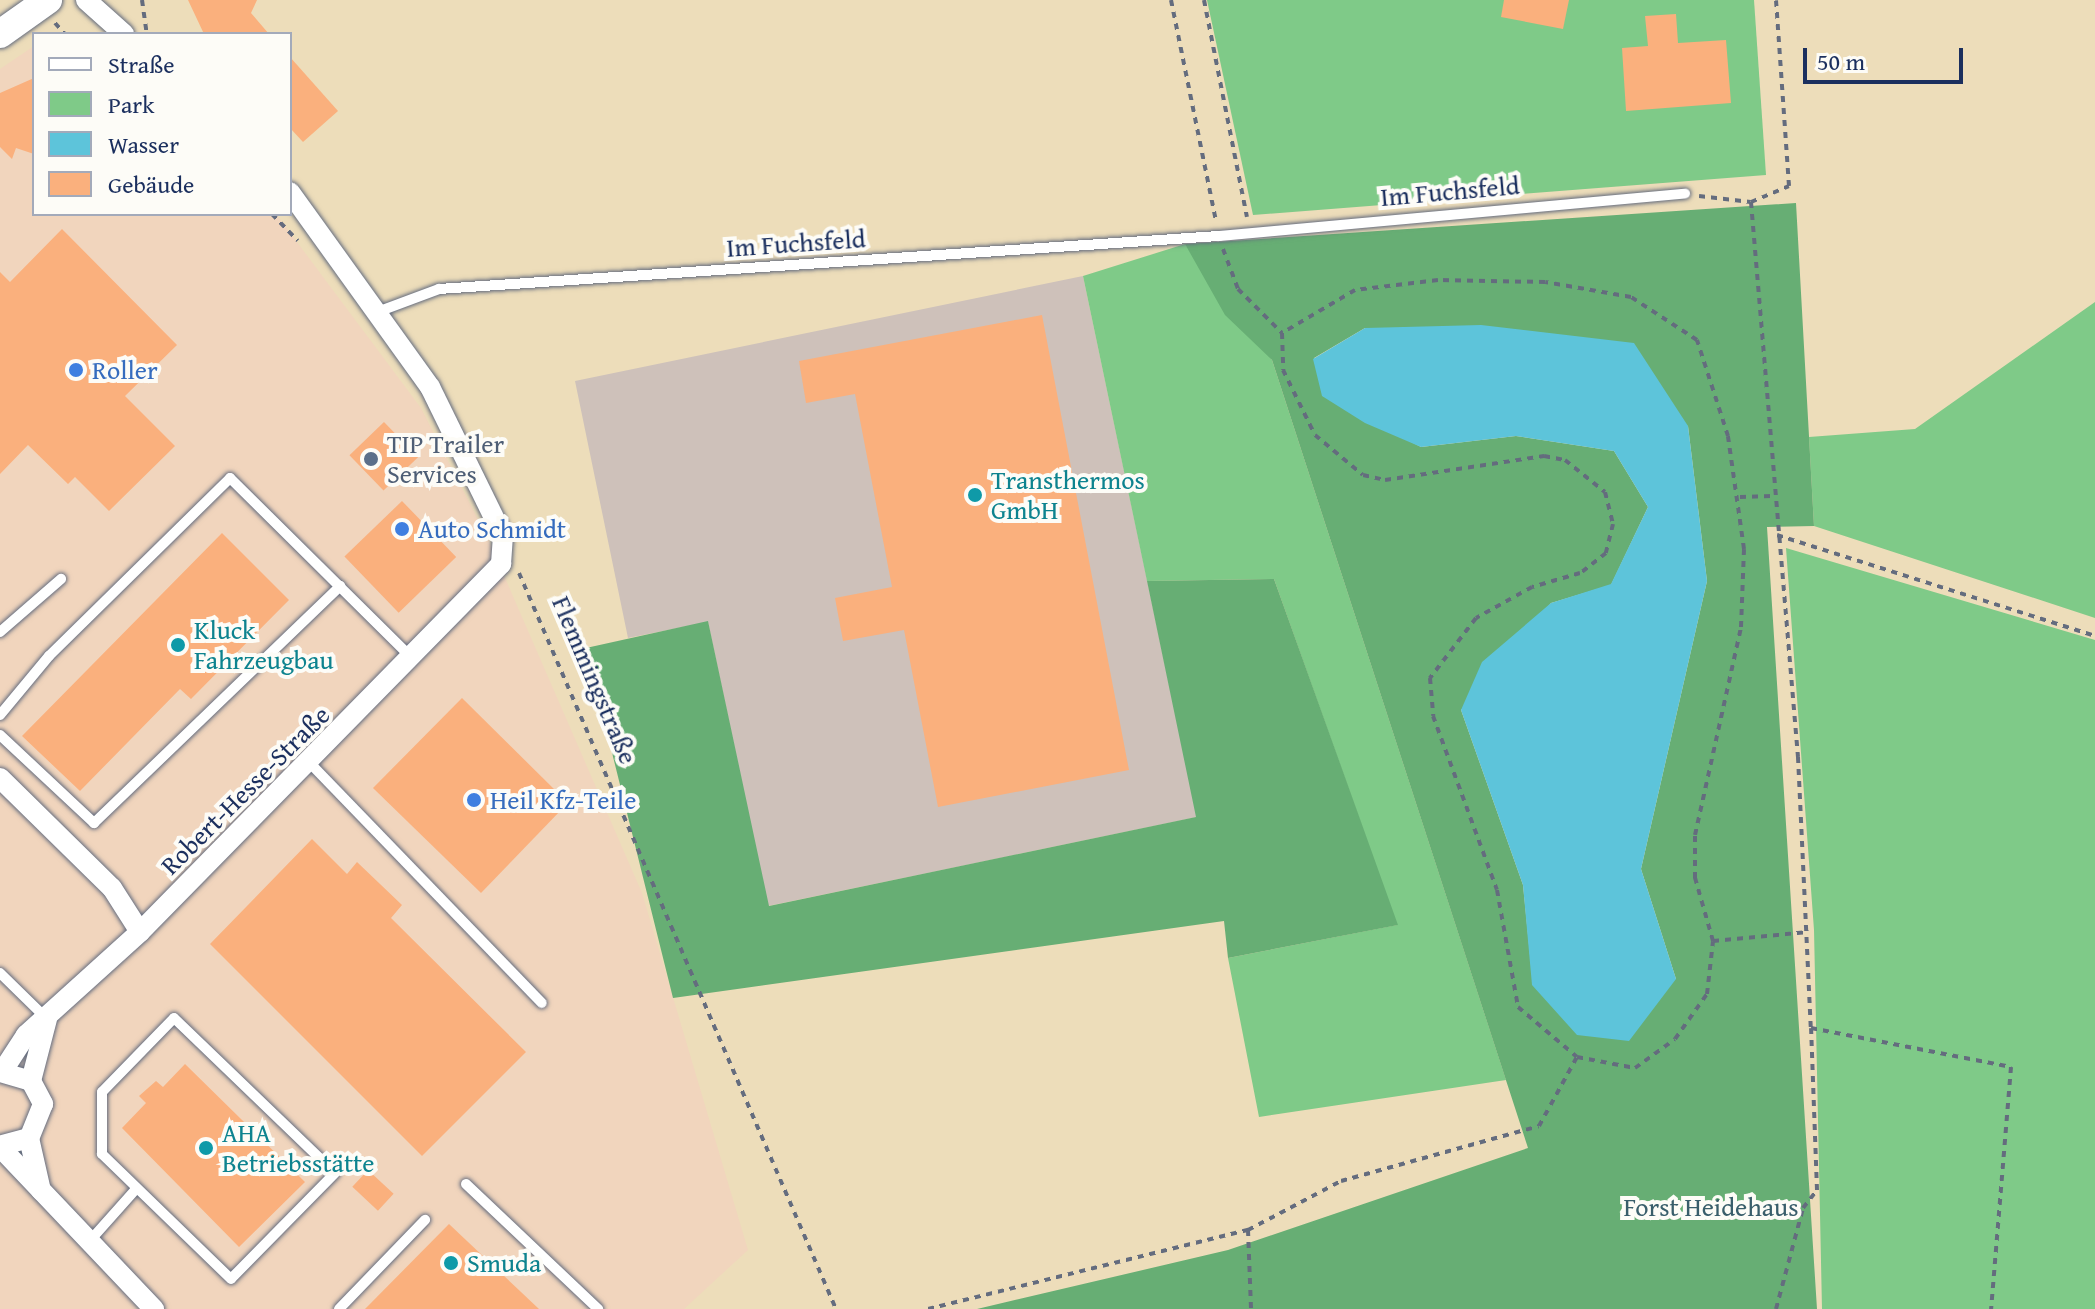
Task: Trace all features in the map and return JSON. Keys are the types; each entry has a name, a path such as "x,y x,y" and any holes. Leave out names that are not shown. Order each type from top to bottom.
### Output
{"street":[{"path":"0,34 48,0"},
{"path":"86,0 122,32"},
{"path":"292,195 380,311 430,387 503,536 504,555"},
{"name":"Robert-Hesse-Straße","path":"1,1072 26,1035 140,932 412,659 496,572 504,555"},
{"path":"0,778 112,888 140,932"},
{"path":"41,1191 29,1138 43,1104 31,1081 47,1019"},
{"path":"1,1072 31,1081"},
{"path":"29,1138 0,1146 87,1244 154,1309"}],"lane":[{"name":"Im Fuchsfeld","path":"380,311 439,289 1219,236 1685,194"},
{"path":"0,715 49,656 230,478 412,659"},
{"path":"0,632 61,579"},
{"path":"0,735 94,823 340,586"},
{"path":"309,762 542,1003"},
{"path":"0,973 47,1019"},
{"path":"174,1018 335,1173 231,1279 136,1189 102,1154 102,1092 174,1018"},
{"path":"466,1184 598,1309"},
{"path":"87,1244 136,1189"},
{"path":"339,1309 425,1220"}],"path":[{"path":"142,0 147,32"},
{"path":"1171,0 1219,236 1238,289 1282,333 1289,395 1315,435 1363,475 1385,480 1544,456 1565,460 1605,492 1613,524 1606,553 1580,573 1532,587 1476,618 1430,678 1433,716 1497,890 1518,1007 1577,1057 1635,1068 1675,1039 1707,994 1713,941 1695,878 1695,835 1741,627 1740,497 1717,389 1697,340 1631,297 1545,282 1438,280 1355,290 1282,333"},
{"path":"1204,0 1250,232"},
{"path":"1685,194 1751,202 1789,186 1776,0"},
{"path":"1751,202 1809,932 1817,1190 1803,1208 1776,1309"},
{"path":"274,216 303,247"},
{"path":"1740,497 1772,496"},
{"path":"1777,535 2095,636"},
{"name":"Flemmingstraße","path":"504,555 523,577 836,1309"},
{"path":"1713,941 1809,932"},
{"path":"1811,1028 2011,1067 1991,1309"},
{"path":"928,1309 1248,1230 1341,1181 1539,1126 1577,1057"},
{"path":"1248,1230 1251,1309"}],"shaded area":[{"path":"32,47 32,216 277,216 421,408 489,541 642,893 748,1250 684,1309 0,1309 0,69"},
{"path":"1083,276 1197,817 768,906 708,622 628,638 575,381"}],"green space":[{"path":"1207,0 1754,0 1766,175 1253,215"},
{"name":"Forst Heidehaus","path":"1796,203 1814,526 1767,527 1817,1309 977,1309 1228,1250 1528,1148 1272,360 1225,315 1185,244","holes":["1365,328 1688,426 1707,581 1641,869 1676,979 1533,985 1523,885 1461,710 1551,603 1611,585 1648,507 1614,451 1516,436 1421,447 1323,396 1314,358"]},
{"path":"1185,244 1272,360 1506,1080 1259,1117 1228,958 1397,925 1274,579 1147,581 1083,276"},
{"path":"2095,302 2095,618 1814,526 1809,437 1915,429"},
{"path":"1786,548 2095,640 2095,1309 1822,1309 1814,930"},
{"path":"1274,579 1398,925 1228,958 1224,921 673,998 586,648 708,621 769,906 1196,817 1147,581"}],"water":[{"path":"1481,325 1634,343 1688,426 1707,581 1641,869 1676,979 1629,1041 1577,1035 1532,985 1523,885 1461,710 1482,662 1551,603 1611,584 1648,507 1614,451 1516,436 1421,447 1365,423 1322,396 1313,359 1365,328"}],"building":[{"path":"188,0 257,0 251,13 267,32 203,32"},
{"path":"1504,0 1569,0 1563,29 1501,17"},
{"path":"1676,14 1678,43 1726,40 1731,103 1626,111 1622,48 1648,46 1645,16"},
{"path":"292,59 338,111 303,142 292,130"},
{"path":"32,79 32,153 16,148 12,159 0,147 0,93"},
{"name":"Roller","path":"62,229 177,345 125,396 175,446 109,511 75,477 68,484 28,445 0,474 0,272 10,282"},
{"name":"Transthermos GmbH","path":"1042,315 1129,770 938,807 904,630 843,641 835,598 892,587 855,394 806,403 799,361"},
{"path":"384,422 418,457 384,491 349,455"},
{"name":"Auto Schmidt","path":"402,501 456,557 399,613 344,557"},
{"name":"Kluck Fahrzeugbau","path":"222,533 289,600 191,699 180,689 80,791 22,736"},
{"name":"Heil Kfz-Teile","path":"462,698 557,792 563,808 481,893 373,788"},
{"path":"312,839 347,874 357,862 402,905 391,918 526,1052 422,1156 210,944"},
{"name":"AHA Betriebsstätte","path":"185,1064 305,1182 239,1247 122,1128 146,1103 139,1096 156,1081 163,1087"},
{"path":"368,1170 394,1194 378,1211 352,1187"},
{"name":"Smuda","path":"449,1224 539,1309 365,1309"}],"place":[{"name":"Roller","path":"76,370"},
{"name":"TIP Trailer Services","path":"371,459"},
{"name":"Transthermos GmbH","path":"975,495"},
{"name":"Auto Schmidt","path":"402,529"},
{"name":"Kluck Fahrzeugbau","path":"178,645"},
{"name":"Heil Kfz-Teile","path":"474,800"},
{"name":"AHA Betriebsstätte","path":"206,1148"},
{"name":"Smuda","path":"451,1263"}]}
